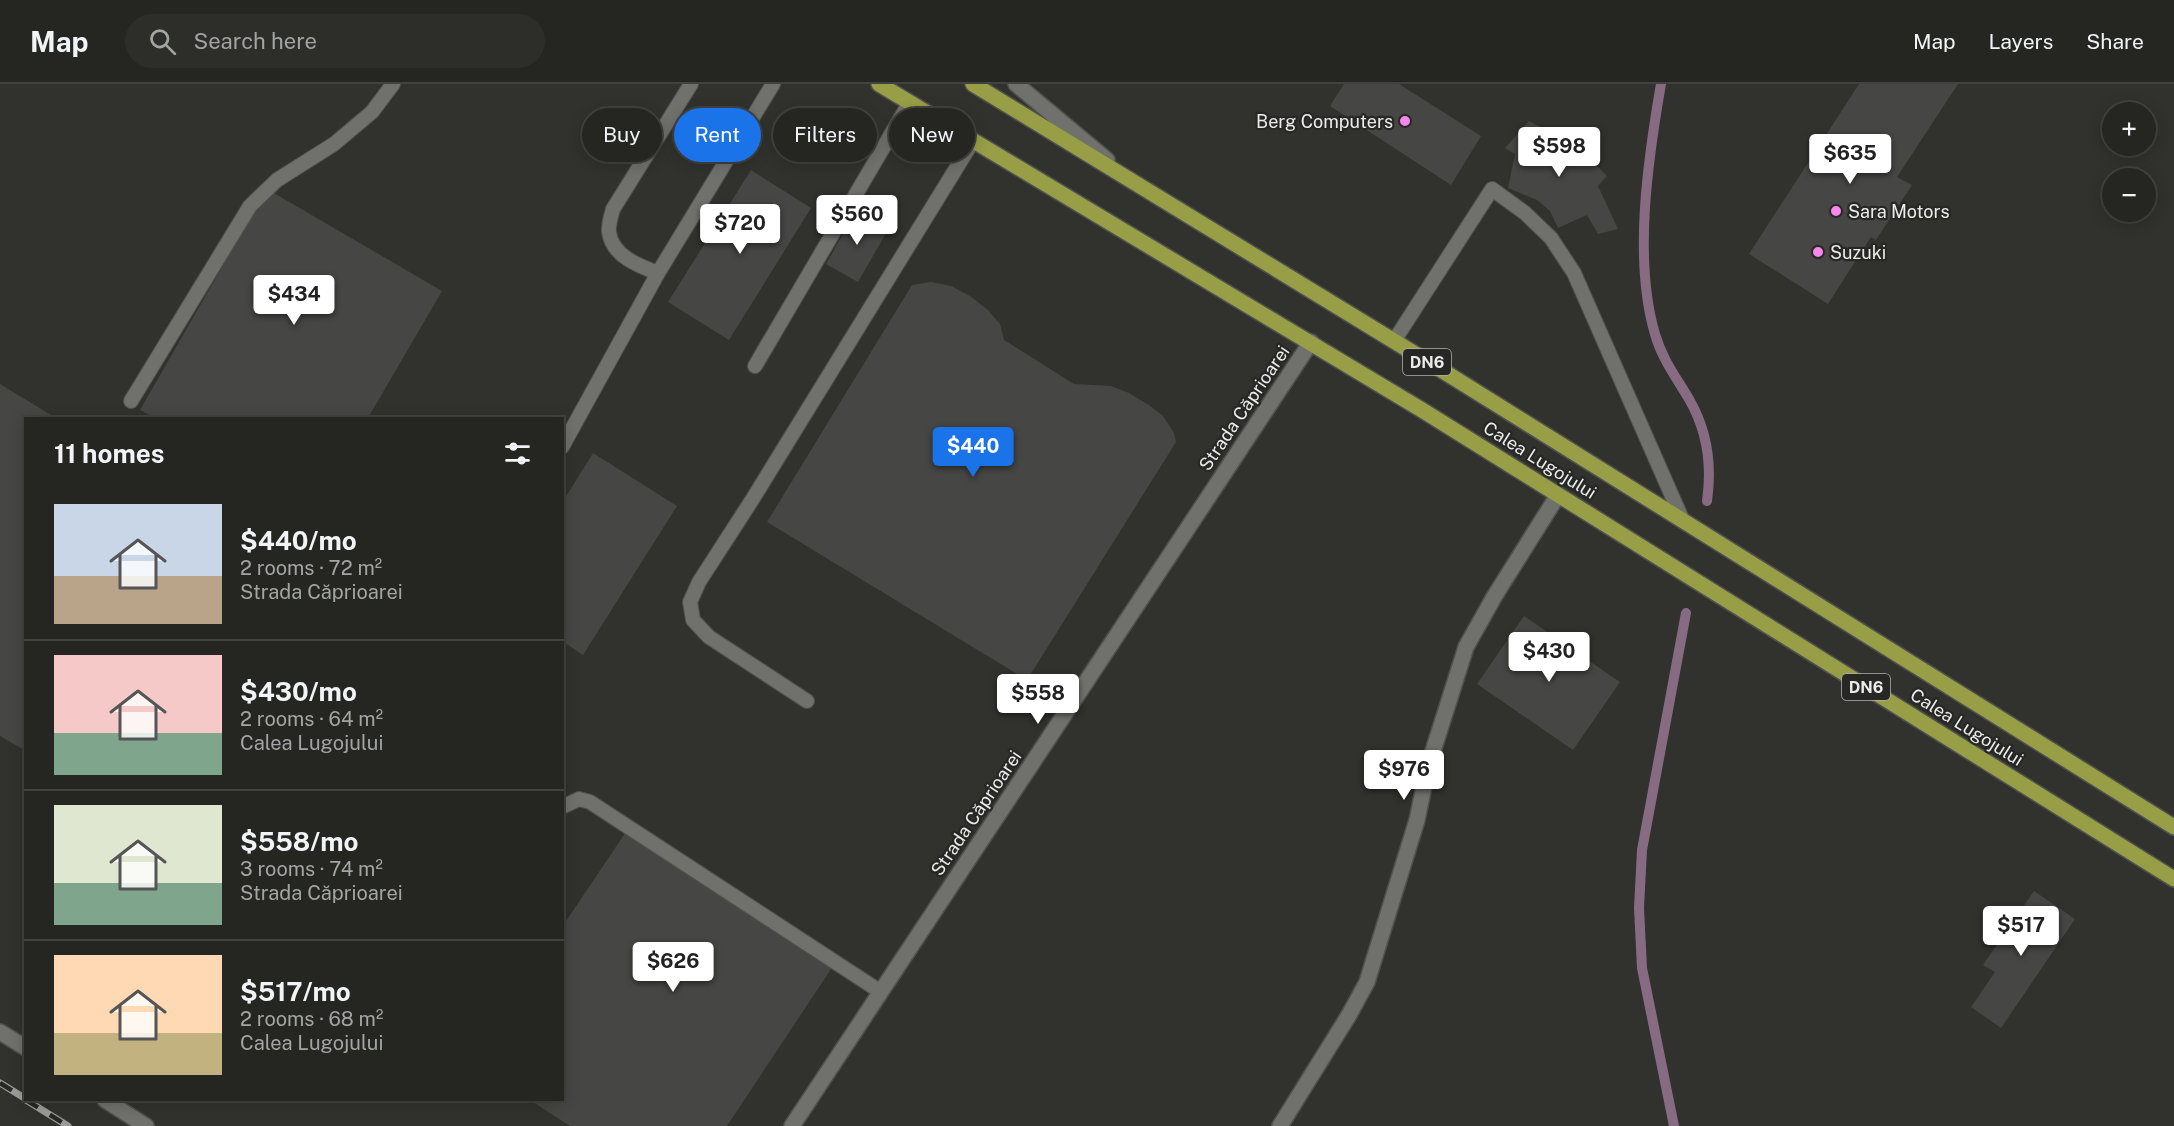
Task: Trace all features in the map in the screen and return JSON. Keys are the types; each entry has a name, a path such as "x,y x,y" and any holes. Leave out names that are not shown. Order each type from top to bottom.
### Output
{"main road":[{"name":"Calea Lugojului","path":"879,84 920,108"},
{"name":"Calea Lugojului","path":"973,84 1394,342 2174,827"},
{"name":"Calea Lugojului","path":"975,142 1311,342 2174,879"}],"street":[{"path":"1016,84 1143,188"},
{"name":"Strada Căprioarei","path":"792,1126 1311,342"},
{"path":"1280,1126 1367,982 1417,820 1428,767 1466,647 1494,597 1558,495"},
{"path":"0,1032 24,1047"},
{"path":"107,1101 146,1126"}],"lane":[{"path":"131,400 250,206 277,180 334,144 372,112 393,84"},
{"path":"658,273 640,267 615,248 609,232 610,220 613,209 690,84"},
{"path":"564,443 658,273 773,84"},
{"path":"755,366 910,102"},
{"path":"807,701 709,637 693,620 690,602 699,582 960,162"},
{"path":"1394,342 1492,189 1525,213 1551,238 1574,273 1683,521"},
{"path":"564,806 579,799 590,802 881,992"}],"building":[{"name":"Berg Computers","path":"1344,84 1399,84 1481,136 1451,185 1330,106"},
{"name":"Sara Motors","path":"1859,84 1958,84 1897,177 1912,185 1876,240 1871,237 1828,304 1749,254"},
{"path":"1529,121 1585,154 1607,176 1598,186 1618,229 1598,234 1587,215 1558,228 1550,211 1537,200 1508,188 1515,154 1505,148"},
{"path":"751,170 811,208 729,340 668,302"},
{"path":"267,189 442,291 369,417 153,417 140,410"},
{"path":"857,209 889,228 858,282 826,264"},
{"path":"931,282 951,286 970,296 988,310 1000,324 1004,340 1074,384 1111,386 1129,393 1163,416 1174,433 1176,442 1027,680 767,522 912,285"},
{"path":"0,384 54,417 24,417 24,750 0,736"},
{"path":"593,453 677,506 583,655 564,642 564,500"},
{"path":"1524,616 1620,682 1573,750 1477,684"},
{"path":"632,823 837,960 727,1126 570,1126 532,1101 564,1101 564,924"},
{"path":"2034,891 2075,919 2001,1028 1971,1007 1995,972 1983,965"}],"waterway":[{"path":"1661,84 1651,144 1645,209 1644,242 1648,305 1655,334 1665,360 1689,399 1704,436 1709,475 1707,501"},
{"path":"1674,1126 1642,968 1639,908 1642,850 1686,613"}],"railway":[{"path":"0,1083 24,1098"},
{"path":"28,1101 68,1126"}],"place":[{"name":"Berg Computers","path":"1405,121"},
{"name":"Sara Motors","path":"1836,211"},
{"name":"Suzuki","path":"1818,252"}]}
